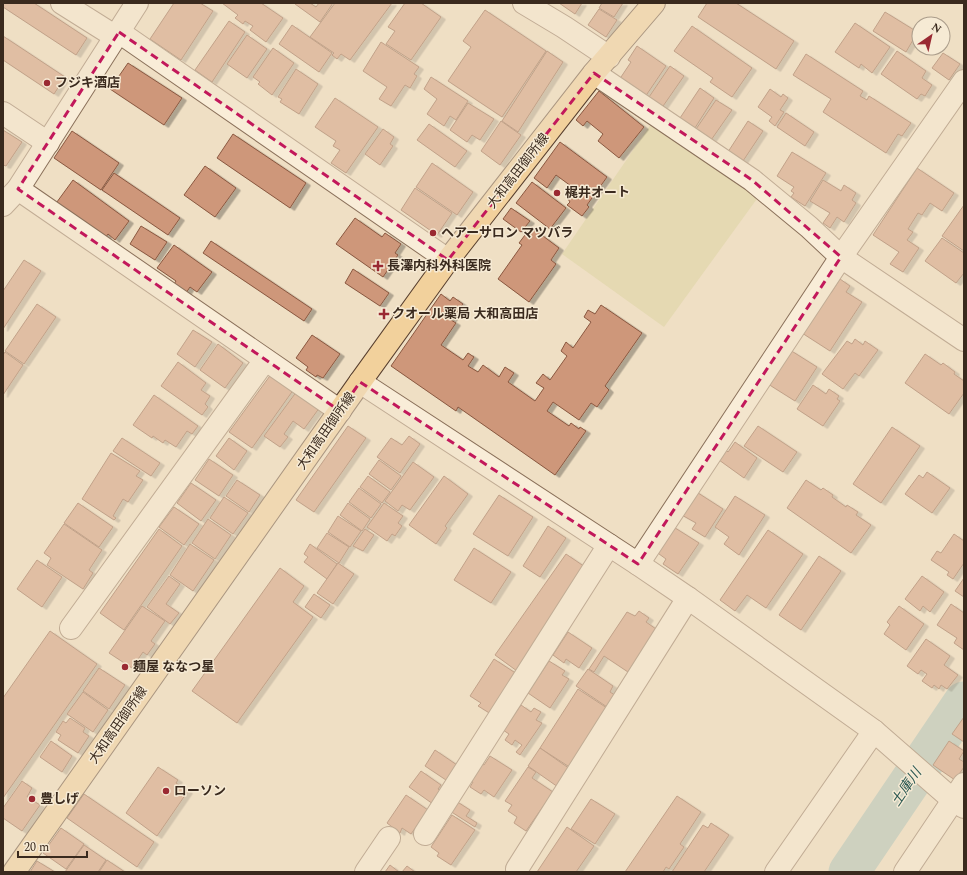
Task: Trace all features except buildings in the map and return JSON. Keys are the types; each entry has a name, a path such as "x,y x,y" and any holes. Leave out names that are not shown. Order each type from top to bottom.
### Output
{"main road":[{"name":"大和高田御所線","path":"14,872 360,382 448,260 594,73 654,3"}],"street":[{"path":"62,3 117,35 448,260"},
{"path":"3,205 18,189 137,3"},
{"path":"524,3 609,57"},
{"path":"594,73 752,180 809,227 841,257 964,340"},
{"path":"638,564 841,257 964,81"},
{"path":"3,113 48,143"},
{"path":"18,189 340,411"},
{"path":"71,628 265,360"},
{"path":"360,382 688,598 874,730 918,769 960,797 905,872"},
{"path":"425,834 609,545"},
{"path":"517,869 688,598"},
{"path":"776,872 874,730"},
{"path":"366,872 389,838"}],"highlighted area":[{"path":"119,32 448,260 594,73 752,180 841,257 638,564 360,382 340,411 18,189"}],"shaded area":[{"path":"651,124 759,196 664,327 562,254"}],"waterway":[{"name":"土庫川","path":"849,872 964,702"}],"place":[{"name":"フジキ酒店","path":"47,83"},
{"name":"梶井オート","path":"557,193"},
{"name":"ヘアーサロン マツバラ","path":"433,233"},
{"name":"長澤内科外科医院","path":"378,266"},
{"name":"クオール薬局 大和高田店","path":"384,314"},
{"name":"麺屋 ななつ星","path":"125,667"},
{"name":"ローソン","path":"166,791"},
{"name":"豊しげ","path":"32,799"}]}
